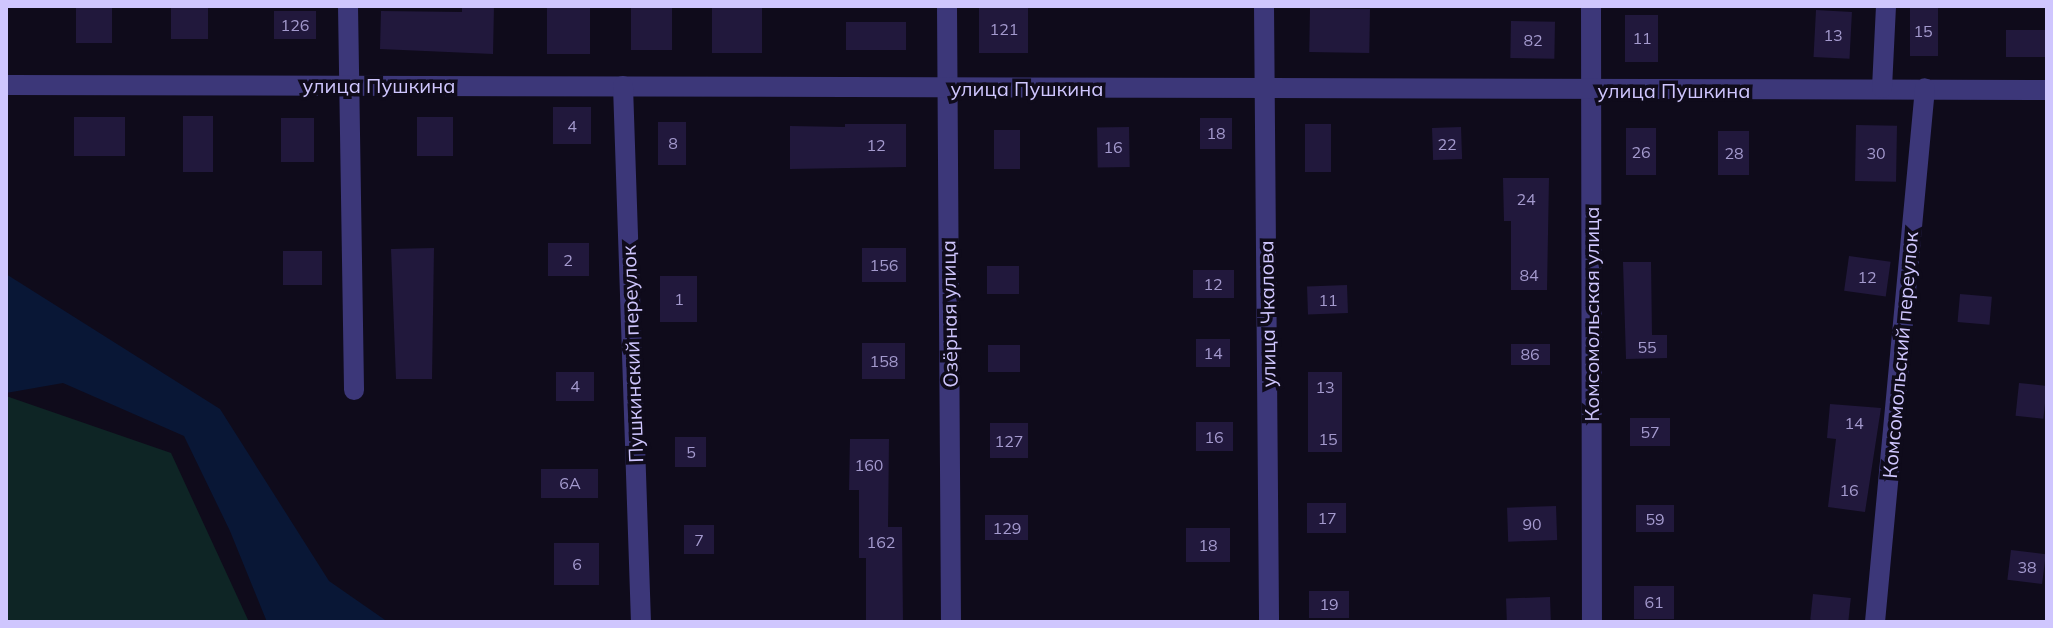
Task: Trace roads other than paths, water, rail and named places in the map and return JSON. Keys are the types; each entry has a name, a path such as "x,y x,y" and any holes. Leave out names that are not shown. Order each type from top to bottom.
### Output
{"street":[{"path":"348,6 354,390"},
{"name":"Озёрная улица","path":"947,6 951,622"},
{"name":"улица Чкалова","path":"1264,6 1269,622"},
{"name":"Комсомольская улица","path":"1591,6 1592,622"},
{"path":"1882,88 1886,6"},
{"name":"улица Пушкина","path":"6,85 2047,90"},
{"name":"Пушкинский переулок","path":"623,86 641,622"},
{"name":"Комсомольский переулок","path":"1875,622 1925,88"}],"water":[{"path":"6,274 220,409 329,581 388,622 267,622 230,531 184,436 63,383 6,393"}]}
